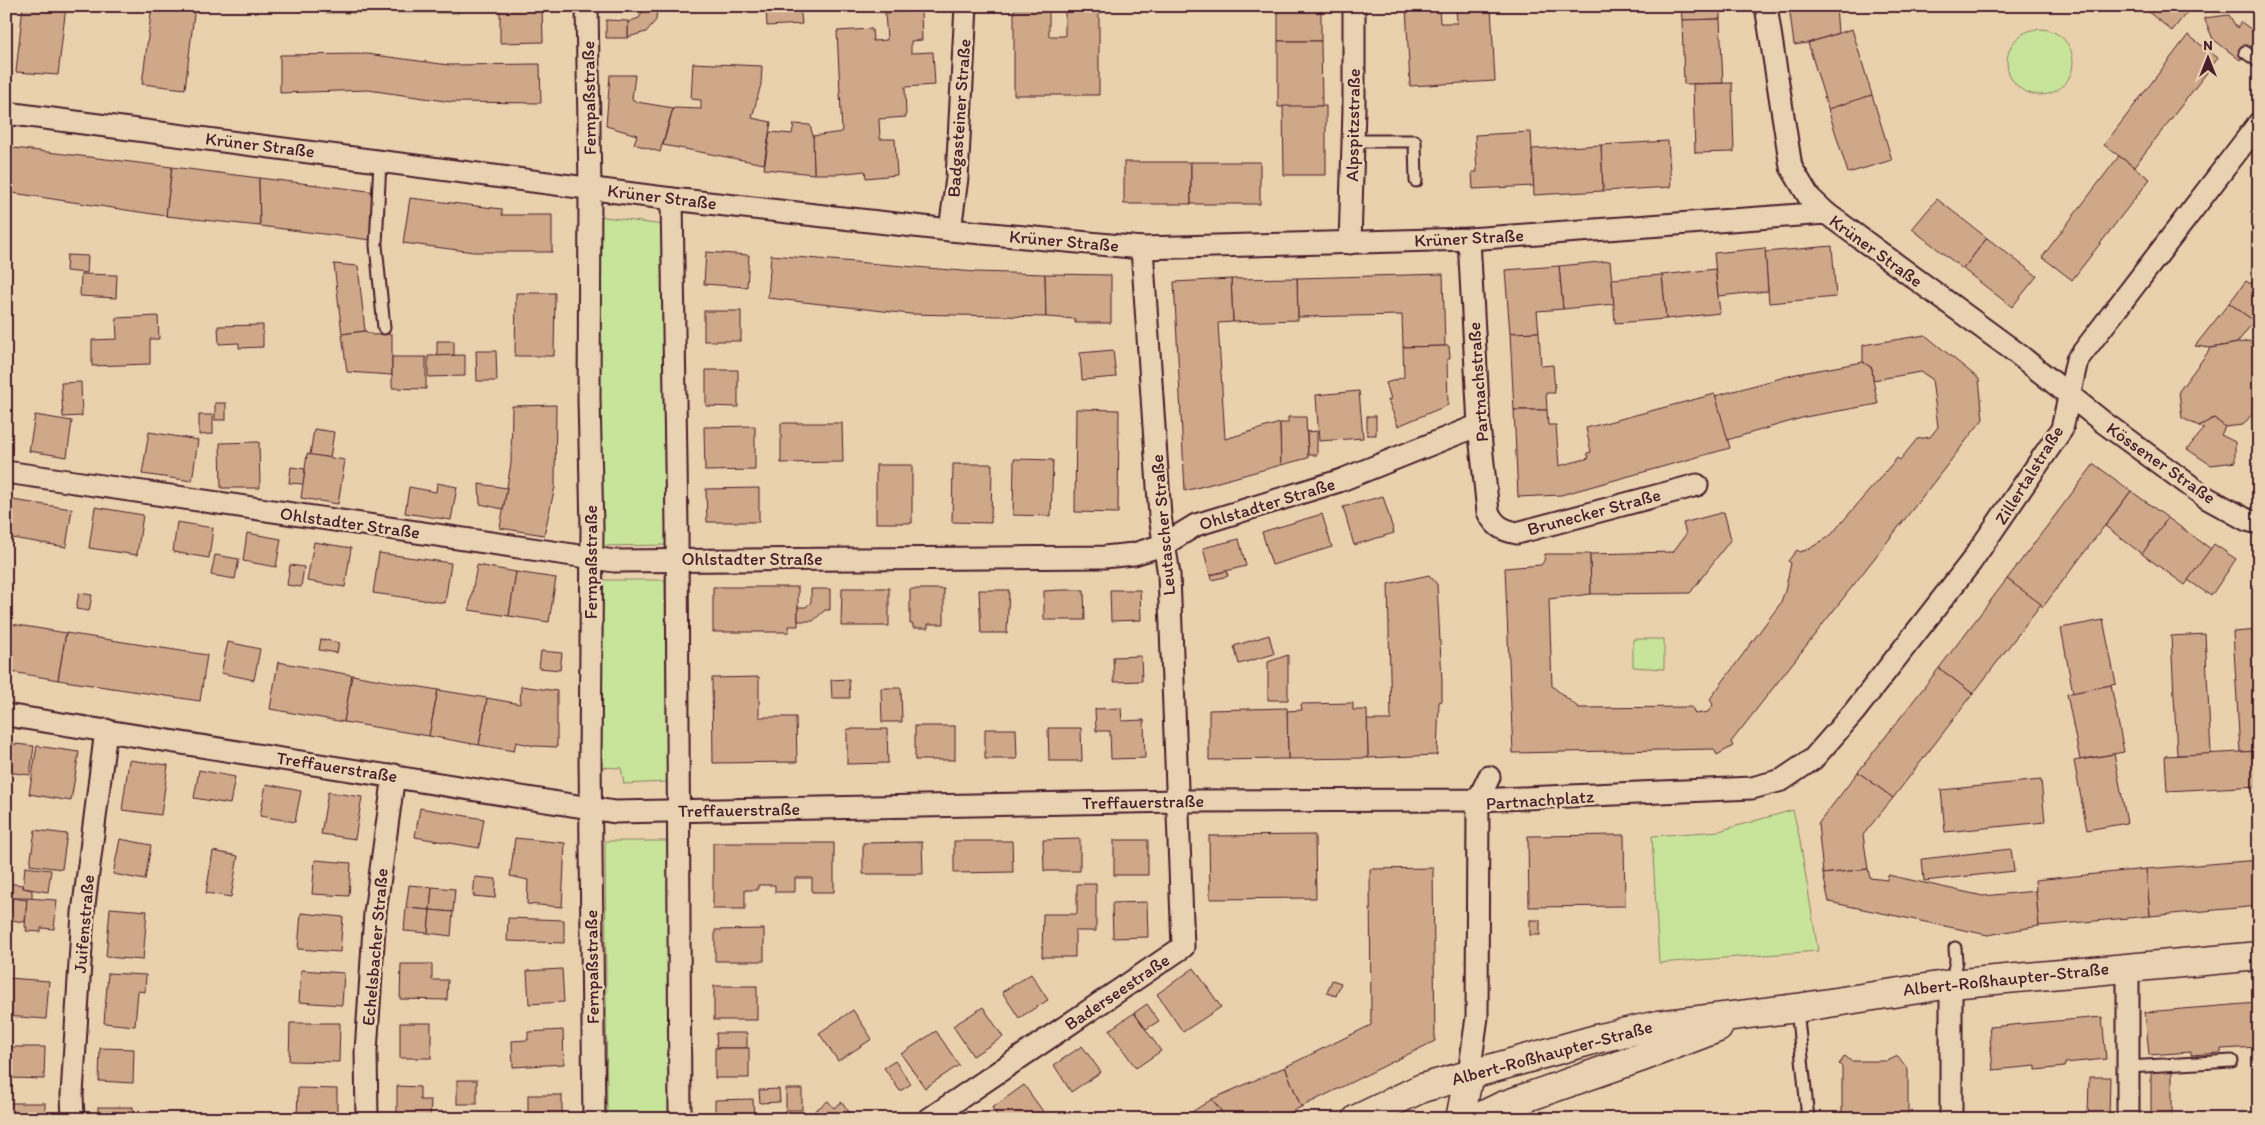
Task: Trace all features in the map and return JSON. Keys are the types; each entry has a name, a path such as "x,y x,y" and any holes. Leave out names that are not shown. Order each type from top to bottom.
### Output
{"main road":[{"name":"Albert-Roßhaupter-Straße","path":"1357,1119 1422,1088 1600,1038 1658,1025 1797,1008 1951,984 2128,966 2259,956"},
{"name":"Albert-Roßhaupter-Straße","path":"1475,1119 1502,1106 1645,1056 1755,1013"},
{"path":"1460,1119 1469,1074"}],"street":[{"name":"Fernpaßstraße","path":"587,6 590,188 590,809 594,1119"},
{"name":"Badgasteiner Straße","path":"950,230 958,178 966,6"},
{"name":"Alpspitzstraße","path":"1350,243 1354,6"},
{"path":"1766,6 1791,167 1809,197 1826,213"},
{"name":"Krüner Straße","path":"6,113 672,198 950,230 1142,248 1469,239 1826,213 2014,351 2069,395"},
{"name":"Zillertalstraße","path":"1782,780 1813,759 1848,719 1970,562 2062,429 2077,360 2226,173 2259,123"},
{"path":"672,198 677,560 680,1119"},
{"name":"Partnachstraße","path":"1469,239 1480,424 1488,512 1494,523"},
{"name":"Leutascher Straße","path":"1142,248 1163,545 1169,575 1179,801"},
{"name":"Kössener Straße","path":"2069,395 2207,498 2247,520 2259,522"},
{"name":"Ohlstadter Straße","path":"6,472 614,561 1104,557 1134,554 1163,545 1196,524 1339,481 1480,424"},
{"name":"Brunecker Straße","path":"1494,523 1503,530 1517,533 1697,485"},
{"name":"Treffauerstraße","path":"6,715 615,812 1179,801 1478,800"},
{"name":"Juifenstraße","path":"73,1119 72,1095 83,913 106,730"},
{"name":"Echelsbacher Straße","path":"367,1119 366,1052 374,913 394,776"},
{"path":"1478,800 1489,777"},
{"name":"Partnachplatz","path":"1469,1074 1477,1017 1478,800 1694,792 1752,788 1782,780"},
{"name":"Baderseestraße","path":"929,1119 1184,947 1179,801"},
{"path":"2128,966 2128,1119"},
{"path":"1951,984 1951,1119"}],"lane":[{"path":"2245,52 2259,62"},
{"path":"1353,141 1415,140 1416,182"},
{"path":"380,161 376,245 384,328"},
{"path":"1951,984 1956,961 1955,948"},
{"path":"1797,1008 1808,1119"},
{"path":"2128,1066 2232,1061"}],"green space":[{"path":"326,6 459,6 459,13 326,13"},
{"path":"2040,29 2053,31 2068,44 2071,49 2073,62 2071,75 2058,90 2053,93 2040,95 2027,93 2012,80 2009,75 2007,62 2009,49 2022,34 2027,31"},
{"path":"598,216 663,225 666,545 601,546"},
{"path":"598,580 665,580 667,782 624,784 621,768 600,767"},
{"path":"1633,639 1664,639 1664,669 1633,667"},
{"path":"1793,810 1799,835 1818,951 1659,963 1652,836 1719,831"},
{"path":"605,841 669,841 670,1119 607,1119"}],"building":[{"path":"23,6 66,6 58,75 16,72"},
{"path":"152,6 195,6 185,89 142,84"},
{"path":"500,6 542,6 543,42 500,43"},
{"path":"643,6 657,6 656,20 646,32 628,37 628,22 639,18"},
{"path":"766,6 800,6 802,24 767,26"},
{"path":"1278,6 1321,6 1321,41 1278,41"},
{"path":"1406,6 1439,6 1440,23 1457,23 1456,6 1491,6 1495,81 1410,86"},
{"path":"1681,6 1720,6 1720,19 1682,20"},
{"path":"1789,6 1836,6 1838,33 1808,43 1794,45"},
{"path":"2141,6 2192,6 2172,31"},
{"path":"1014,9 1049,9 1049,36 1065,36 1065,10 1099,10 1099,95 1014,95"},
{"path":"921,11 922,40 911,41 911,53 933,52 935,85 905,87 906,117 879,119 880,139 895,139 897,175 866,178 865,171 814,174 813,136 842,132 837,31 872,29 873,41 887,40 885,13"},
{"path":"2229,15 2237,28 2241,22 2259,35 2240,60 2213,39 2204,18"},
{"path":"1720,19 1723,83 1684,84 1682,20"},
{"path":"606,20 628,21 628,38 606,38"},
{"path":"1852,29 1872,95 1828,109 1808,43"},
{"path":"2188,35 2218,58 2134,167 2104,145"},
{"path":"1278,41 1321,41 1322,106 1278,107"},
{"path":"367,54 449,65 540,64 541,103 452,102 368,90 280,93 280,55"},
{"path":"693,63 762,66 761,84 752,118 771,122 764,164 663,145 673,108 701,109 701,100 691,99"},
{"path":"610,75 635,75 632,99 637,102 673,108 660,152 634,144 637,135 606,126"},
{"path":"1732,83 1734,152 1695,153 1693,84"},
{"path":"1872,95 1892,160 1848,173 1828,109"},
{"path":"1283,106 1326,106 1326,175 1284,175"},
{"path":"794,124 810,125 813,136 814,174 764,169 770,132 792,134"},
{"path":"1531,132 1534,186 1473,189 1472,172 1477,172 1475,135"},
{"path":"1668,141 1671,187 1603,191 1601,145"},
{"path":"1601,145 1603,191 1534,195 1532,149"},
{"path":"6,147 172,167 166,216 6,192"},
{"path":"2119,156 2150,179 2072,280 2042,257"},
{"path":"1124,162 1191,162 1191,204 1124,204"},
{"path":"1191,162 1260,162 1260,204 1191,204"},
{"path":"172,167 259,178 260,226 166,216"},
{"path":"259,178 377,192 371,240 260,226"},
{"path":"410,198 502,209 502,215 552,215 552,252 474,252 403,243"},
{"path":"1937,199 1987,238 1963,269 1912,229"},
{"path":"1987,238 2037,276 2012,307 1963,269"},
{"path":"1832,246 1836,297 1769,303 1765,252"},
{"path":"1765,248 1768,291 1718,296 1714,253"},
{"path":"706,252 749,255 747,287 704,284"},
{"path":"67,255 88,256 87,273 66,271"},
{"path":"771,255 975,272 1045,274 1046,317 910,314 768,298"},
{"path":"1610,261 1614,304 1563,309 1559,266"},
{"path":"334,264 358,266 365,331 342,334"},
{"path":"1559,266 1563,309 1537,311 1539,332 1510,333 1505,270"},
{"path":"1715,269 1720,313 1666,319 1662,275"},
{"path":"2259,273 2259,315 2254,321 2229,303 2246,281 2251,284"},
{"path":"81,274 117,275 116,298 80,296"},
{"path":"1045,274 1111,275 1111,323 1075,323 1075,319 1046,317"},
{"path":"1443,274 1445,346 1403,347 1402,315 1298,317 1297,278"},
{"path":"1662,275 1666,319 1615,323 1612,279"},
{"path":"1297,278 1298,320 1233,322 1231,279"},
{"path":"1231,279 1233,322 1218,323 1225,439 1280,423 1281,465 1185,491 1174,282"},
{"path":"516,293 555,293 554,356 515,356"},
{"path":"2229,303 2254,321 2237,343 2211,348 2195,346"},
{"path":"704,311 741,311 741,341 704,341"},
{"path":"158,316 159,339 150,339 150,364 92,366 92,340 117,339 116,318"},
{"path":"263,325 263,347 239,348 239,343 219,344 218,326"},
{"path":"365,331 373,335 392,334 392,375 347,372 342,334"},
{"path":"1539,332 1541,366 1553,365 1555,393 1546,393 1547,410 1514,410 1510,333"},
{"path":"1925,335 1979,379 1983,419 1731,742 1733,746 1717,755 1714,749 1513,753 1505,568 1541,565 1545,554 1590,554 1591,594 1549,599 1552,686 1579,708 1692,707 1695,714 1708,712 1713,705 1710,699 1780,604 1791,563 1788,561 1797,550 1800,552 1809,549 1831,535 1897,458 1900,460 1917,439 1930,437 1938,427 1932,379 1921,372 1873,380 1872,368 1863,362 1863,345"},
{"path":"437,341 454,341 454,355 437,356"},
{"path":"2249,341 2259,348 2259,413 2253,413 2243,425 2225,427 2214,418 2199,426 2182,418 2179,391 2211,348"},
{"path":"1449,346 1450,359 1447,359 1448,405 1398,426 1388,400 1391,399 1386,383 1404,377 1403,347"},
{"path":"1113,350 1116,377 1082,380 1080,353"},
{"path":"476,351 496,351 497,381 477,381"},
{"path":"465,355 465,376 428,377 428,356"},
{"path":"392,357 426,357 426,389 392,388"},
{"path":"1863,362 1872,368 1878,404 1805,417 1727,440 1715,396 1796,374"},
{"path":"706,370 738,370 738,407 706,406"},
{"path":"81,382 82,416 63,417 61,383"},
{"path":"1359,391 1363,438 1319,441 1316,395"},
{"path":"1715,394 1730,448 1561,495 1518,497 1514,410 1547,410 1548,425 1556,425 1559,466 1589,458 1587,453 1591,452 1586,428"},
{"path":"6,396 10,397 6,433"},
{"path":"215,403 226,403 226,420 215,420"},
{"path":"556,405 555,487 544,535 500,528 511,463 512,406"},
{"path":"1076,409 1119,410 1118,513 1075,512"},
{"path":"35,415 72,421 67,457 29,451"},
{"path":"199,415 213,415 213,434 199,435"},
{"path":"1367,416 1376,416 1376,435 1367,435"},
{"path":"1288,417 1306,417 1308,458 1281,465 1280,423 1288,423"},
{"path":"2214,418 2225,427 2221,435 2235,442 2235,462 2211,465 2187,449 2204,429 2199,426"},
{"path":"781,423 842,423 843,462 781,463"},
{"path":"755,426 755,470 705,471 704,427"},
{"path":"314,429 334,432 330,458 310,455"},
{"path":"1317,431 1317,455 1308,455 1307,432"},
{"path":"149,432 198,440 192,481 142,474"},
{"path":"259,442 260,488 221,488 220,443"},
{"path":"307,454 345,460 338,504 301,498"},
{"path":"1014,459 1053,460 1051,516 1013,515"},
{"path":"953,464 992,464 991,523 952,522"},
{"path":"2094,464 2131,491 2043,607 2007,579"},
{"path":"876,465 912,465 912,523 876,523"},
{"path":"291,467 305,469 303,484 289,483"},
{"path":"437,483 457,487 451,520 405,513 409,487 436,492"},
{"path":"479,484 507,488 503,509 480,504"},
{"path":"759,488 759,522 707,522 706,489"},
{"path":"2131,491 2168,518 2142,554 2105,526"},
{"path":"1383,496 1394,533 1354,545 1343,507"},
{"path":"6,499 72,509 66,547 6,537"},
{"path":"95,507 143,515 137,555 89,548"},
{"path":"1724,512 1731,539 1690,593 1591,594 1590,554 1673,552 1686,534 1683,523"},
{"path":"1322,514 1332,547 1272,565 1262,532"},
{"path":"2168,518 2211,549 2185,585 2142,554"},
{"path":"177,522 213,528 209,558 173,552"},
{"path":"247,533 281,539 276,567 243,561"},
{"path":"1239,539 1246,566 1210,575 1203,548"},
{"path":"314,542 351,548 345,587 307,581"},
{"path":"2214,544 2236,559 2211,596 2188,580"},
{"path":"379,553 451,563 445,603 373,593"},
{"path":"215,555 239,559 235,579 211,575"},
{"path":"290,565 304,567 301,587 287,585"},
{"path":"477,565 516,572 509,616 469,610"},
{"path":"1227,571 1228,576 1212,580 1211,575"},
{"path":"516,572 556,578 549,622 509,616"},
{"path":"1429,575 1437,584 1442,680 1442,701 1439,702 1437,755 1368,758 1367,720 1391,720 1388,584"},
{"path":"2007,579 2041,604 1973,694 1939,668"},
{"path":"713,587 798,587 798,626 789,626 789,632 713,632"},
{"path":"842,588 889,588 889,626 841,626"},
{"path":"811,589 830,589 830,610 825,610 813,621 798,621 798,607 806,607 811,602"},
{"path":"910,589 944,589 944,624 928,624 928,628 913,628 913,624 910,624"},
{"path":"979,590 1009,590 1007,633 981,633"},
{"path":"1084,590 1085,620 1044,620 1044,591"},
{"path":"1110,590 1140,590 1141,620 1111,621"},
{"path":"79,593 92,595 89,611 76,609"},
{"path":"2103,620 2116,684 2073,693 2061,628"},
{"path":"6,623 66,633 58,680 6,671"},
{"path":"2259,630 2259,751 2240,752 2233,632"},
{"path":"66,633 207,655 200,701 58,680"},
{"path":"2205,634 2211,754 2177,755 2171,636"},
{"path":"1269,635 1274,654 1239,664 1234,646"},
{"path":"321,639 339,643 337,653 319,650"},
{"path":"228,642 260,649 254,680 221,673"},
{"path":"541,651 562,653 560,670 539,668"},
{"path":"1288,655 1288,700 1268,700 1268,662"},
{"path":"1141,656 1142,681 1114,682 1113,657"},
{"path":"278,662 352,675 344,722 270,709"},
{"path":"1939,668 1973,694 1893,798 1858,772"},
{"path":"352,675 438,690 429,736 344,722"},
{"path":"759,677 759,717 796,717 797,762 713,763 712,678"},
{"path":"849,679 850,698 832,698 831,680"},
{"path":"2111,685 2124,752 2080,760 2067,694"},
{"path":"521,686 557,691 557,747 535,746 516,742 514,751 479,745 487,698 520,704"},
{"path":"881,688 901,688 902,722 882,722"},
{"path":"438,690 487,698 479,745 429,736"},
{"path":"1353,703 1353,710 1367,710 1368,758 1288,759 1287,711 1302,710 1301,704"},
{"path":"1121,708 1122,721 1144,720 1145,758 1111,759 1110,731 1096,731 1095,709"},
{"path":"1287,708 1288,759 1209,760 1209,710"},
{"path":"915,726 955,726 955,760 915,760"},
{"path":"1048,728 1081,728 1082,761 1049,761"},
{"path":"847,729 887,729 888,763 847,764"},
{"path":"985,729 1016,729 1017,759 985,759"},
{"path":"6,743 34,746 30,775 6,772"},
{"path":"37,746 79,752 71,801 29,794"},
{"path":"2259,751 2259,786 2167,791 2165,756"},
{"path":"2114,754 2127,823 2087,830 2074,761"},
{"path":"129,760 168,765 161,815 122,810"},
{"path":"199,770 235,777 230,804 194,798"},
{"path":"1858,772 1893,798 1863,835 1868,869 1823,874 1818,824"},
{"path":"2041,780 2045,822 1945,832 1941,790"},
{"path":"266,784 301,791 295,822 260,816"},
{"path":"328,792 362,797 355,839 321,834"},
{"path":"420,808 484,819 479,848 415,837"},
{"path":"35,830 67,834 62,869 30,865"},
{"path":"1315,835 1316,898 1210,899 1209,836"},
{"path":"1624,835 1625,906 1529,907 1528,836"},
{"path":"515,838 565,843 562,907 527,904 528,880 510,876"},
{"path":"120,839 151,845 145,880 113,874"},
{"path":"1080,839 1080,871 1044,871 1043,840"},
{"path":"1114,840 1148,840 1148,875 1114,875"},
{"path":"954,841 1012,841 1013,872 954,873"},
{"path":"922,842 923,874 863,874 863,843"},
{"path":"713,843 834,843 834,892 812,892 812,878 795,878 795,892 775,892 775,885 758,885 758,890 745,890 745,909 713,909"},
{"path":"2011,849 2014,871 1924,881 1922,859"},
{"path":"213,851 238,856 231,897 206,893"},
{"path":"315,860 351,863 349,896 312,894"},
{"path":"2259,860 2259,906 2150,916 2146,869"},
{"path":"25,867 51,870 48,892 23,888"},
{"path":"1433,868 1435,1041 1301,1107 1285,1067 1371,1025 1370,869"},
{"path":"1868,869 1870,878 1887,880 1888,875 1983,896 2036,891 2039,926 1988,935 1829,902 1823,874"},
{"path":"2146,869 2150,916 2039,926 2035,880"},
{"path":"475,877 496,879 495,898 473,896"},
{"path":"6,883 23,885 23,888 32,890 32,898 12,898 11,909 6,908"},
{"path":"1077,884 1096,884 1096,931 1075,931 1075,957 1042,957 1043,914 1077,914"},
{"path":"409,885 432,887 430,910 406,908"},
{"path":"432,887 455,889 453,912 430,910"},
{"path":"12,898 27,900 25,922 10,920"},
{"path":"27,898 57,900 54,929 41,928 41,932 26,931"},
{"path":"1147,902 1148,937 1113,938 1112,903"},
{"path":"110,908 147,911 143,960 106,957"},
{"path":"406,908 430,910 428,933 404,931"},
{"path":"430,910 453,912 451,936 428,933"},
{"path":"301,913 343,917 340,952 298,949"},
{"path":"508,918 564,920 564,943 507,941"},
{"path":"1530,920 1540,920 1540,935 1530,935"},
{"path":"764,929 764,961 715,961 715,930"},
{"path":"401,964 432,964 432,980 448,980 447,1000 400,999"},
{"path":"1194,968 1221,1007 1183,1032 1157,994"},
{"path":"562,969 564,1002 529,1004 527,971"},
{"path":"301,970 344,973 342,1005 299,1002"},
{"path":"108,973 146,975 145,992 138,991 135,1026 104,1023"},
{"path":"1031,974 1048,1000 1019,1018 1002,992"},
{"path":"8,978 49,981 46,1019 6,1016"},
{"path":"1332,980 1341,983 1336,996 1327,993"},
{"path":"714,986 757,986 757,1020 714,1020"},
{"path":"2257,1003 2259,1047 2221,1049 2221,1053 2191,1055 2191,1052 2149,1055 2145,1012"},
{"path":"1147,1004 1159,1021 1146,1029 1134,1013"},
{"path":"983,1007 1003,1037 973,1056 953,1026"},
{"path":"853,1010 872,1039 838,1061 819,1033"},
{"path":"1134,1013 1161,1051 1136,1068 1109,1030"},
{"path":"2102,1017 2106,1059 2065,1063 2065,1067 2036,1070 2036,1066 1993,1070 1989,1027"},
{"path":"290,1023 340,1023 339,1062 289,1061"},
{"path":"400,1023 431,1023 431,1058 400,1058"},
{"path":"563,1030 564,1064 513,1067 512,1041 528,1040 528,1032"},
{"path":"936,1031 959,1065 925,1088 901,1054"},
{"path":"716,1033 747,1033 747,1048 717,1048"},
{"path":"1082,1046 1101,1072 1071,1092 1054,1065"},
{"path":"9,1047 45,1047 44,1079 9,1078"},
{"path":"100,1048 134,1049 133,1083 99,1081"},
{"path":"715,1048 749,1048 749,1078 715,1078"},
{"path":"1845,1056 1851,1061 1887,1061 1898,1056 1908,1070 1908,1119 1842,1119 1842,1067 1839,1064"},
{"path":"895,1061 911,1084 900,1091 884,1068"},
{"path":"1285,1067 1301,1107 1278,1119 1227,1119 1212,1099"},
{"path":"2151,1071 2172,1071 2172,1119 2151,1119"},
{"path":"2089,1077 2110,1077 2109,1119 2077,1119 2088,1118"},
{"path":"457,1080 477,1080 477,1104 457,1104"},
{"path":"1024,1085 1047,1117 999,1119 992,1108"},
{"path":"397,1086 420,1087 420,1100 431,1100 430,1119 397,1119"},
{"path":"298,1088 337,1089 337,1119 297,1119"},
{"path":"779,1089 780,1102 760,1103 759,1090"},
{"path":"786,1089 802,1089 802,1110 786,1110"},
{"path":"528,1095 562,1095 562,1119 528,1119"},
{"path":"753,1099 754,1119 715,1119 715,1100"},
{"path":"1212,1099 1227,1119 1181,1119"},
{"path":"828,1101 834,1108 842,1102 854,1119 812,1119 809,1115"},
{"path":"6,1103 45,1103 45,1119 6,1119"},
{"path":"98,1107 133,1107 133,1119 98,1119"}]}
